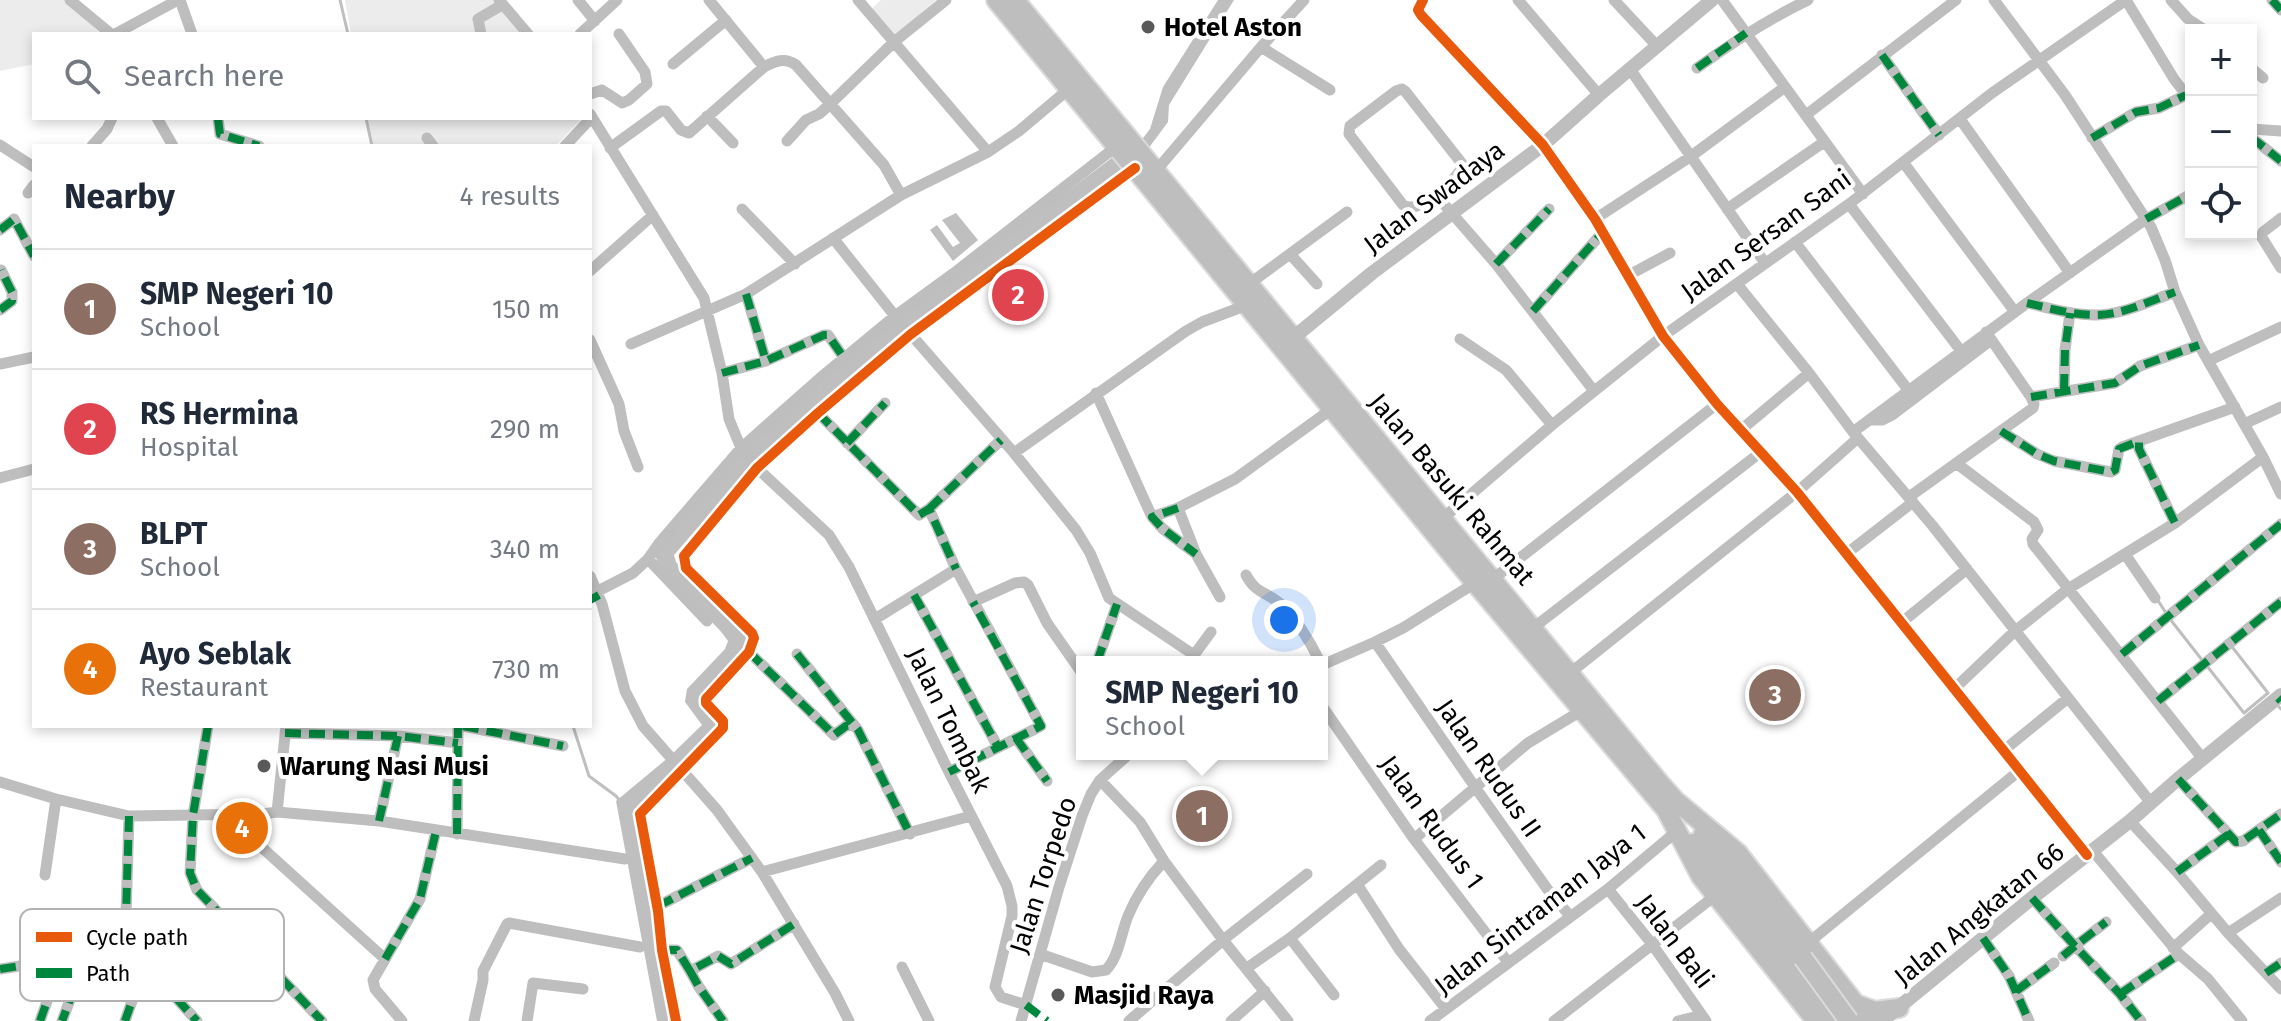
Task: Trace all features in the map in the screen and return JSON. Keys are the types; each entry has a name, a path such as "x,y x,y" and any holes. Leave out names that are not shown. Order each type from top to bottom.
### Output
{"highway":[{"name":"Jalan Basuki Rahmat","path":"996,0 1070,88 1249,284 1442,519 1581,711 1671,805"},
{"name":"Jalan Basuki Rahmat","path":"1015,0 1122,145"},
{"name":"Jalan Basuki Rahmat","path":"1142,166 1247,305 1333,408 1484,581 1533,628 1570,673 1671,805 1677,831 1701,877 1817,1019"},
{"path":"1671,805 1850,1010 1869,1021"},
{"path":"1801,956 1850,1010 1895,1015"},
{"path":"1801,956 1833,1021"}],"street":[{"path":"70,0 110,32"},
{"path":"117,32 179,0 191,32"},
{"path":"578,0 595,21"},
{"path":"582,32 617,0"},
{"path":"709,0 764,67"},
{"path":"858,0 988,152"},
{"path":"787,141 806,120 819,114 894,42 946,0"},
{"path":"676,1021 640,814 723,726 723,721 706,703 706,699 749,652 754,642 752,633 686,568 683,560 686,551 756,467 910,332 1142,166 1304,0"},
{"path":"1423,0 1418,10 1421,15 1543,145 1595,219 1663,336 1717,404 1797,492 2019,771 2176,951 2208,979 2242,1021"},
{"path":"1518,0 1599,95"},
{"path":"1614,0 1657,46"},
{"name":"Jalan Swadaya","path":"1293,338 1372,273 1543,145 1712,0"},
{"path":"1722,0 1863,194"},
{"path":"1697,68 1746,33 1808,0"},
{"path":"1806,115 1956,0"},
{"path":"1994,0 2065,95 2146,219 2199,345 2281,494"},
{"path":"2126,0 2163,63 2188,96"},
{"name":"Jalan Sersan Sani","path":"1442,519 1663,336 1863,194 2038,60 2126,0"},
{"path":"2171,0 2196,24"},
{"path":"2272,0 2281,10"},
{"path":"481,32 478,19 501,2 526,32"},
{"path":"673,64 726,20"},
{"path":"592,93 602,90 622,103 647,84 645,72 619,34"},
{"path":"1261,47 1330,90"},
{"path":"1882,55 1939,135"},
{"path":"610,148 661,111 666,111 685,133 691,132 764,67 790,61 884,165 901,195"},
{"path":"1630,69 1765,263"},
{"path":"2257,73 2263,78"},
{"path":"1595,219 1690,157 1785,87"},
{"path":"631,344 746,294 901,195 988,152 1019,131 1070,88"},
{"path":"1399,90 1405,91 1462,162 1459,173 1436,195 1417,206 1403,205 1349,134 1350,126 1399,90"},
{"path":"2092,138 2136,112 2185,99"},
{"path":"707,116 733,143"},
{"path":"592,118 702,293 722,373 729,419 742,450"},
{"path":"1960,119 2070,273"},
{"path":"94,144 111,120"},
{"path":"158,120 172,144"},
{"path":"218,120 220,134 252,144"},
{"path":"567,144 588,120"},
{"path":"2257,129 2281,131"},
{"path":"1727,209 1824,142"},
{"path":"2257,142 2281,161"},
{"path":"0,145 32,166"},
{"path":"849,1021 762,872 717,810 643,726 625,691 596,595 633,573 648,559 742,450 844,358 1122,145"},
{"path":"1903,162 2015,312"},
{"path":"1436,195 1496,264 1594,391"},
{"path":"1869,420 1882,420 1892,415 2027,303 2146,219 2185,197"},
{"path":"1849,204 1961,351"},
{"path":"742,209 795,264"},
{"path":"1496,264 1549,209"},
{"path":"1249,284 1347,212"},
{"path":"592,269 653,215"},
{"path":"2281,218 2261,236 2281,268"},
{"path":"0,230 14,219 32,252"},
{"path":"1533,311 1603,232"},
{"path":"833,238 1076,530 1090,553 1105,591 1117,604 1188,656"},
{"path":"1795,242 1909,391"},
{"path":"1629,275 1670,253"},
{"path":"1290,254 1317,284"},
{"path":"0,310 12,301 12,292 1,270"},
{"path":"1737,284 2151,803"},
{"path":"2027,303 2070,313 2096,315 2117,313 2175,292"},
{"path":"746,294 766,361"},
{"path":"1014,453 1193,326 1247,305"},
{"path":"2064,390 2070,313"},
{"path":"2208,361 2281,327"},
{"path":"722,373 766,361 824,335 828,335 844,358"},
{"path":"1570,673 1797,492 1869,420 1961,351 1988,336"},
{"path":"1846,554 1956,463 2031,411 2034,404 2031,397 1988,336"},
{"path":"1460,339 1506,370 1552,425"},
{"path":"592,344 619,404 624,431 638,467"},
{"path":"2031,397 2115,383 2140,366 2199,345"},
{"path":"0,364 32,357"},
{"path":"1742,429 1809,373"},
{"path":"1096,393 1152,517 1196,554"},
{"path":"847,443 885,403"},
{"path":"1328,661 1375,642 1484,581 1717,404"},
{"path":"2001,431 2054,461 2111,472 2115,470 2119,449 2235,407"},
{"path":"2244,424 2281,407"},
{"path":"1152,517 1178,508 1235,479 1333,408"},
{"path":"818,413 919,515 1001,440"},
{"path":"2139,441 2139,449 2175,523"},
{"name":"Jalan Tombak","path":"742,450 829,535 849,567 1007,886 1012,906 1011,926 999,964 996,991 1001,997 1026,1005"},
{"path":"1533,628 1761,452"},
{"path":"1954,689 2015,631 2068,589 2175,523 2263,457"},
{"path":"1956,463 2034,522 2038,530 2032,539 2033,544 2203,759"},
{"path":"0,478 32,470"},
{"path":"1178,508 1196,554 1220,597"},
{"path":"929,509 973,602 1041,726 949,772"},
{"path":"2122,654 2281,524"},
{"path":"2125,554 2155,598"},
{"path":"648,559 707,621"},
{"path":"875,619 956,569"},
{"path":"1901,623 1967,569"},
{"path":"1246,575 1253,587 1274,599 1294,620 1317,656"},
{"path":"973,602 1024,582 1047,623 1076,664"},
{"path":"914,595 998,747"},
{"path":"2158,701 2281,602"},
{"path":"1099,656 1117,604"},
{"path":"1193,656 1211,632"},
{"name":"Jalan Rudus II","path":"1375,642 1548,890 1570,916"},
{"path":"749,652 834,735 846,726 854,725"},
{"path":"797,654 854,725 910,834"},
{"path":"2003,751 2068,698"},
{"name":"Jalan Angkatan 66","path":"1882,1021 1895,1015 1983,938 2278,699"},
{"path":"1414,839 1528,743 1581,711"},
{"name":"Jalan Rudus 1","path":"1328,715 1414,839 1508,962"},
{"path":"208,728 193,815 190,873 197,890 215,909"},
{"path":"457,834 461,728"},
{"path":"482,728 503,730 563,746"},
{"path":"277,812 286,729 458,743"},
{"path":"379,821 398,736"},
{"path":"1016,738 1047,781"},
{"name":"Jalan Torpedo","path":"1021,1021 1082,816 1100,780 1122,760"},
{"path":"1801,956 2019,771"},
{"path":"2178,779 2238,843 2281,814"},
{"path":"1100,780 1140,822 1164,861 1288,1021"},
{"path":"0,782 129,816 277,812 379,821 625,859"},
{"path":"45,875 56,799"},
{"path":"263,814 253,836 257,843 385,959"},
{"path":"126,909 129,816"},
{"path":"762,872 971,816"},
{"path":"2130,821 2281,989"},
{"path":"2259,830 2281,862"},
{"path":"402,1021 373,984 373,978 420,899 436,831"},
{"name":"Jalan Sintraman Jaya 1","path":"1430,1021 1608,889 1677,831"},
{"path":"2177,872 2229,834"},
{"path":"658,906 752,858"},
{"path":"1040,954 1092,972 1106,970 1114,959 1139,892 1164,861"},
{"path":"1247,968 1290,938 1381,865"},
{"path":"1129,1021 1223,940 1307,874"},
{"path":"1357,884 1399,949 1446,1009"},
{"name":"Jalan Bali","path":"1608,889 1652,944 1704,1018"},
{"path":"1554,1021 1716,895"},
{"path":"2032,898 2141,1021"},
{"path":"2228,933 2281,898"},
{"path":"2120,994 2176,951 2211,914"},
{"path":"2016,991 2106,922"},
{"path":"474,1021 483,971 509,923 640,947"},
{"path":"690,971 718,956 732,964 794,924"},
{"path":"1290,938 1334,995"},
{"path":"1983,938 2009,976 2029,1021"},
{"path":"662,950 677,950 723,1021"},
{"path":"2266,973 2281,963"},
{"path":"0,969 20,966"},
{"path":"902,967 929,1021"},
{"path":"284,981 322,1021"},
{"path":"527,1021 533,983 583,989"},
{"path":"1231,1021 1265,991"},
{"path":"40,1021 47,1001"},
{"path":"62,1021 70,1001"},
{"path":"125,1021 132,1001"},
{"path":"179,1001 197,1021"},
{"path":"1678,1021 1704,1018"}],"shaded area":[{"path":"0,0 66,0 99,32 32,32 32,64 0,71"},
{"path":"345,0 497,0 521,32 351,32"},
{"path":"881,0 936,0 893,37 870,10"},
{"path":"1218,0 1234,0 1169,105 1168,122 1148,149 1140,142 1150,129 1163,87"},
{"path":"366,120 580,120 558,144 371,144"},
{"path":"1117,154 1127,167 910,328 900,317"},
{"path":"956,213 978,240 953,261 930,230 937,225 953,247 960,243 942,220"},
{"path":"895,321 905,331 757,461 747,447"},
{"path":"742,453 752,466 674,555 676,562 749,638 746,652 704,696 720,723 683,767 671,755 702,725 685,702 687,689 725,649 728,641 666,578 655,553"},
{"path":"669,757 680,768 635,810 674,1021 657,1021 616,801"}],"waterway":[{"path":"340,0 348,32"},
{"path":"366,120 372,144"},
{"path":"2157,599 2166,613"},
{"path":"2170,619 2202,660"},
{"path":"2207,666 2244,713 2268,693 2233,648"},
{"path":"574,728 589,776 620,801"}],"marked path":[{"path":"2272,0 2281,10"},
{"path":"1697,68 1746,33"},
{"path":"1882,55 1939,135"},
{"path":"2092,138 2136,112 2159,108 2185,95"},
{"path":"218,120 220,134 252,144"},
{"path":"2257,142 2281,161"},
{"path":"2146,219 2185,197"},
{"path":"1496,264 1549,209"},
{"path":"0,230 14,219 32,252"},
{"path":"1533,311 1603,232"},
{"path":"0,310 12,301 12,292 1,270"},
{"path":"2027,303 2096,315 2116,313 2175,292"},
{"path":"746,294 766,361"},
{"path":"2064,390 2070,313"},
{"path":"722,373 766,361 824,335 828,335 844,358"},
{"path":"2031,397 2115,383 2140,366 2199,345"},
{"path":"847,443 885,403"},
{"path":"818,413 919,515 929,509 956,569"},
{"path":"2001,431 2054,461 2111,472 2115,470 2119,449 2139,441 2139,449 2175,523"},
{"path":"929,509 1001,440"},
{"path":"1178,508 1152,517 1196,554"},
{"path":"2122,654 2281,524"},
{"path":"592,599 599,595"},
{"path":"914,595 998,747"},
{"path":"949,772 1041,726 973,602"},
{"path":"2158,701 2281,602"},
{"path":"1099,656 1117,604"},
{"path":"749,652 834,735 846,726 854,725"},
{"path":"797,654 858,730 910,834"},
{"path":"2278,698 2281,701"},
{"path":"208,728 193,815 190,873 197,890 215,909"},
{"path":"457,834 458,728"},
{"path":"473,728 563,746"},
{"path":"285,733 398,736 458,743"},
{"path":"379,821 398,736"},
{"path":"1016,738 1047,781"},
{"path":"2178,779 2236,842 2243,841 2281,814"},
{"path":"126,909 129,816"},
{"path":"2259,830 2281,862"},
{"path":"385,959 420,899 436,831"},
{"path":"2177,872 2229,834"},
{"path":"658,906 752,858"},
{"path":"2032,898 2075,946 2106,922"},
{"path":"662,950 677,950 690,971 718,956 731,964 794,924"},
{"path":"1983,938 2009,976 2029,1021"},
{"path":"2063,956 2075,946 2141,1021"},
{"path":"2120,994 2179,954"},
{"path":"2016,991 2054,963"},
{"path":"2266,973 2281,963"},
{"path":"0,969 20,966"},
{"path":"690,971 723,1021"},
{"path":"284,981 322,1021"},
{"path":"40,1021 47,1001"},
{"path":"62,1021 70,1001"},
{"path":"125,1021 132,1001"},
{"path":"179,1001 197,1021"},
{"path":"1026,1005 1047,1021"}],"cycle path":[{"path":"1423,0 1418,10 1421,15 1543,145 1595,219 1663,336 1717,404 1797,492 2087,855"},
{"path":"676,1021 640,814 723,728 723,721 706,703 706,699 749,652 754,638 686,568 684,556 757,468 818,413 911,334 1135,168"}],"place":[{"name":"Hotel Aston","path":"1148,27"},
{"name":"RS Hermina","path":"1018,295"},
{"name":"BLPT","path":"1775,695"},
{"name":"Warung Nasi Musi","path":"264,766"},
{"name":"SMP Negeri 10","path":"1202,816"},
{"name":"Ayo Seblak","path":"242,828"},
{"name":"Masjid Raya","path":"1058,995"}]}
